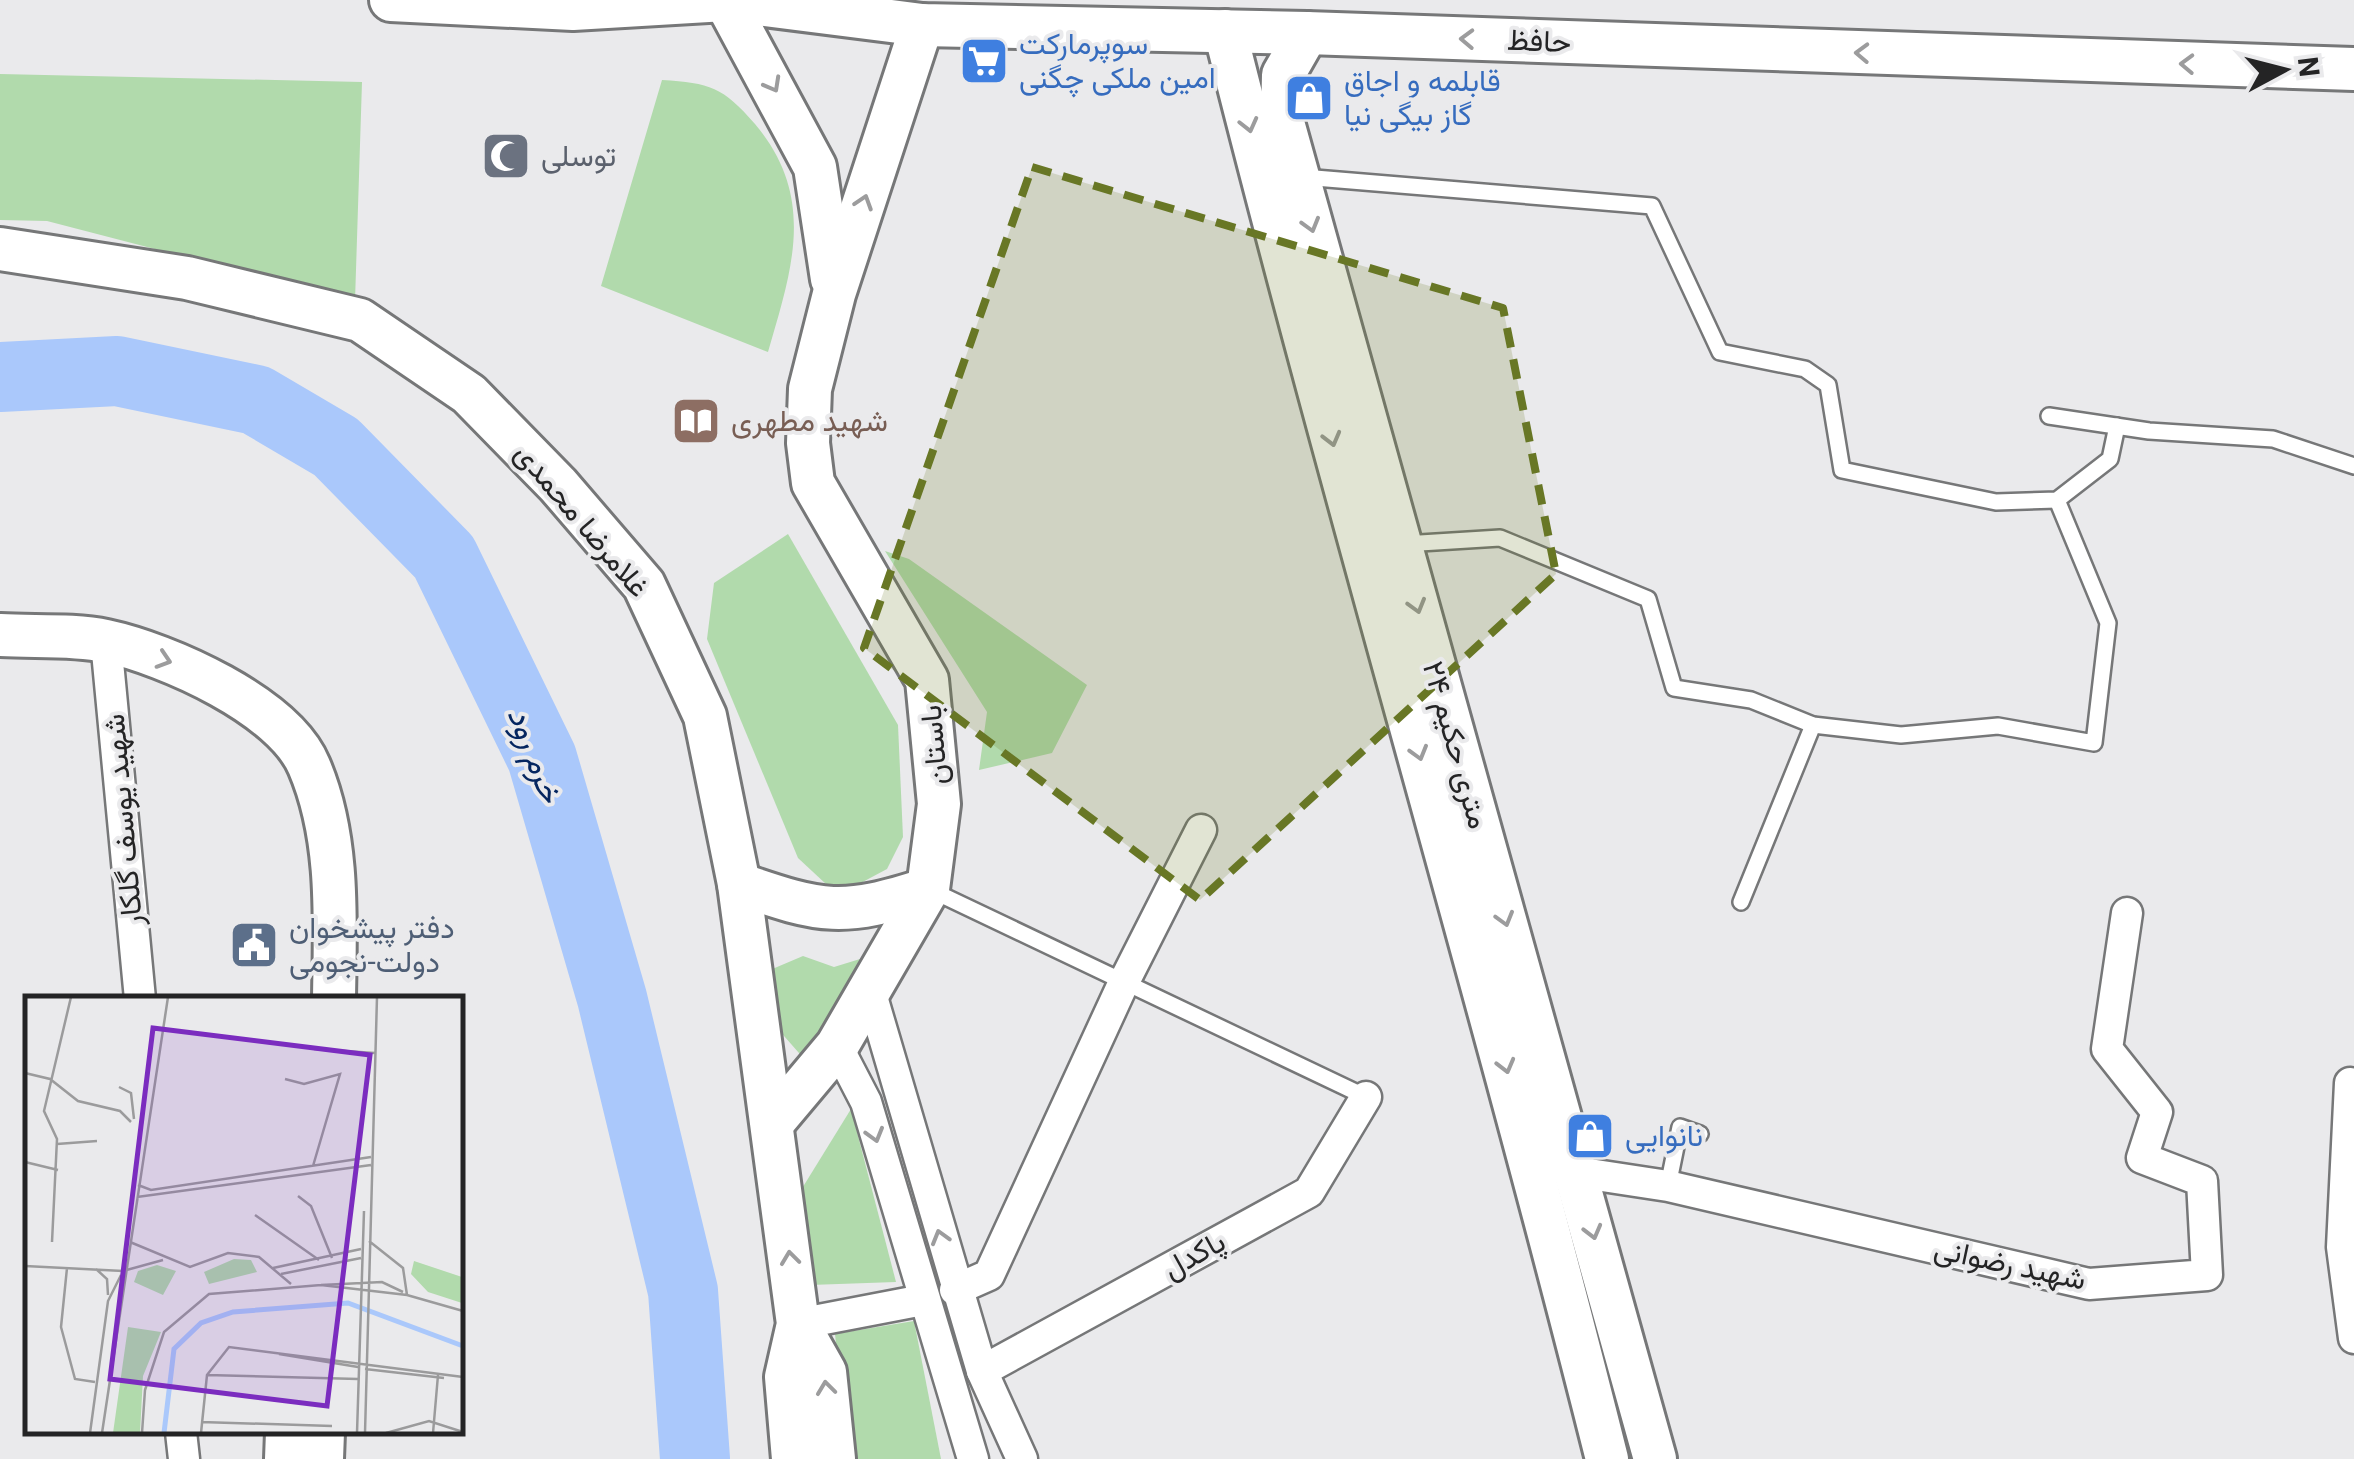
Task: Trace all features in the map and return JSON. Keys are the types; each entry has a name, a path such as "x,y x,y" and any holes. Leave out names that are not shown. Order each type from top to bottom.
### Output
{"main road":[{"name":"حافظ","path":"391,0 574,9 724,0 922,25 1307,33 2354,69"},
{"name":"باستان","path":"724,0 815,167 834,294"},
{"name":"باستان","path":"774,1122 838,1046 928,889 939,804 927,680 813,483 808,443 810,389 834,294 922,25"},
{"name":"۲۴ متری حکیم","path":"1225,31 1271,222 1530,1154 1607,1459"},
{"name":"۲۴ متری حکیم","path":"1307,33 1283,75 1282,118 1656,1459"},
{"name":"غلامرضا محمدی","path":"0,249 187,278 360,320 469,394 558,484 644,585 705,716 739,884 774,1122 798,1324 786,1377 793,1459"},
{"path":"0,636 106,641 185,667 238,697 284,730 309,764 330,842 332,990"},
{"path":"739,884 804,906 864,910 928,889"},
{"name":"غلامرضا محمدی","path":"798,1324 825,1372 834,1459"},
{"path":"286,1459 287,1434"},
{"path":"322,1459 323,1434"}],"street":[{"name":"شهید یوسف گلکار","path":"106,641 140,996"},
{"path":"955,1290 988,1274 1123,984 1201,830"},
{"name":"شهید رضوانی","path":"1576,1172 1668,1186 2088,1284 2207,1275 2202,1181 2142,1158 2157,1112 2107,1049 2127,913"},
{"path":"870,990 955,1290 982,1371 1022,1459"},
{"path":"838,1046 866,1102 973,1459"},
{"path":"2350,1083 2342,1247 2354,1338"},
{"name":"پاکدل","path":"982,1371 1308,1192 1366,1097"},
{"path":"798,1324 923,1300"},
{"path":"181,1434 184,1459"}],"lane":[{"path":"1298,177 1652,206 1720,352 1805,369 1828,386 1842,470 1996,502 2058,500 2110,459 2117,426"},
{"path":"2049,416 2272,439 2354,466"},
{"path":"1400,544 1500,538 1648,600 1674,688 1750,700 1813,725 1901,736 1998,726 2094,743 2108,623 2058,500"},
{"path":"1741,902 1813,725"},
{"path":"928,889 1366,1097"},
{"path":"1668,1186 1680,1128 1700,1134"}],"highlighted area":[{"path":"1032,167 1503,308 1556,574 1200,900 864,648"}],"green space":[{"path":"0,74 362,82 355,301 47,221 0,220"},
{"path":"662,80 704,85 734,102 755,124 787,179 793,207 791,263 768,352 601,286"},
{"path":"788,534 898,725 903,837 887,869 857,885 827,885 798,858 707,639 714,583"},
{"path":"885,551 909,559 1087,685 1052,753 979,770 987,712"},
{"path":"873,955 806,1061 777,1028 770,970 803,956 834,967"},
{"path":"851,1109 896,1282 810,1285 801,1190"},
{"path":"914,1321 941,1459 848,1459 835,1334"}],"waterway":[{"name":"خرم رود","path":"0,377 117,371 256,400 336,447 444,557 542,758 612,998 683,1291 695,1459"}],"place":[{"name":"سوپرمارکت امین ملکی چگنی","path":"984,61"},
{"name":"قابلمه و اجاق گاز بیگی نیا","path":"1309,98"},
{"name":"توسلی","path":"506,156"},
{"name":"شهید مطهری","path":"696,421"},
{"name":"دفتر پیشخوان دولت-نجومی","path":"254,945"},
{"name":"نانوایی","path":"1590,1136"}]}
